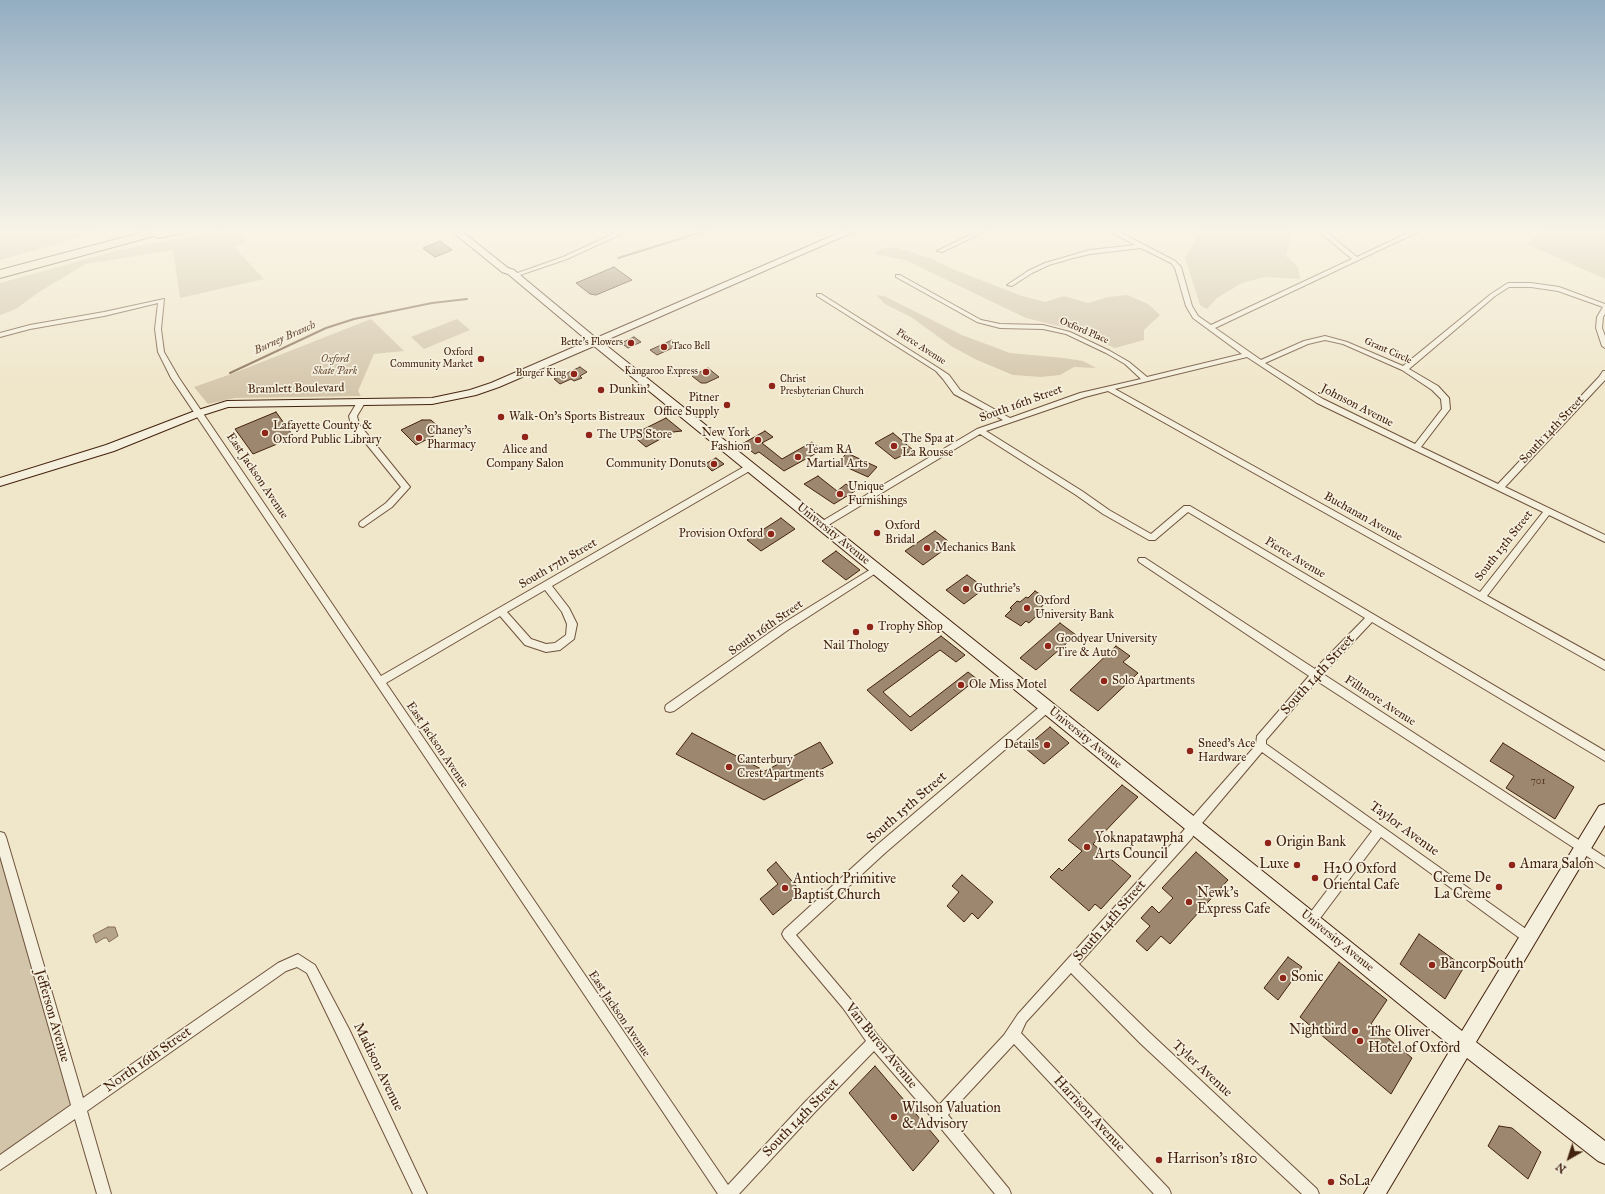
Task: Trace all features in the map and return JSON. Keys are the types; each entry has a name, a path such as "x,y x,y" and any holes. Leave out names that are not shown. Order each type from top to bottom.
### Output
{"main road":[{"name":"University Avenue","path":"526,285 1464,1044 1605,1154"},
{"name":"Bramlett Boulevard","path":"0,482 110,448 199,413 227,404 432,401 472,393 495,385 726,285"},
{"path":"1374,1194 1605,811"}],"street":[{"name":"Oxford Place","path":"914,285 979,321 1000,326 1043,327 1068,333 1108,352 1126,363 1146,380"},
{"name":"Johnson Avenue","path":"1183,285 1189,306 1195,317 1248,355 1320,401 1499,488 1548,510 1605,539"},
{"path":"1210,328 1302,285"},
{"path":"1404,369 1493,294 1508,285 1531,285 1559,289 1605,307 1600,317 1599,328 1605,346"},
{"name":"Pierce Avenue","path":"819,295 938,370 946,377 956,392 1008,420"},
{"name":"East Jackson Avenue","path":"0,335 30,327 104,314 162,300 158,329 161,352 175,378 726,1194"},
{"name":"Grant Circle","path":"1260,363 1306,342 1325,338 1345,343 1404,369 1435,388 1445,398 1446,409 1416,448"},
{"name":"South 16th Street","path":"822,525 980,431 1076,397 1248,355"},
{"name":"South 14th Street","path":"1499,488 1605,373"},
{"name":"Buchanan Avenue","path":"1109,389 1605,666"},
{"path":"362,401 353,416 355,425 406,487 389,505 363,524"},
{"name":"Pierce Avenue","path":"980,431 1079,493 1106,512 1152,538 1187,508 1605,756"},
{"name":"South 17th Street","path":"379,682 750,467"},
{"name":"South 13th Street","path":"1481,597 1548,510"},
{"name":"Fillmore Avenue","path":"1142,560 1605,863"},
{"name":"South 16th Street","path":"670,708 785,627 876,569"},
{"path":"501,611 528,642 546,648 557,647 571,636 572,624 566,610 546,585"},
{"name":"South 14th Street","path":"939,1115 1013,1034 1022,1018 1188,834 1193,825 1261,746 1261,739 1316,675 1371,617"},
{"name":"South 15th Street","path":"788,934 881,849 1047,708"},
{"name":"Taylor Avenue","path":"1261,746 1529,938"},
{"path":"1312,921 1380,830"},
{"name":"Jefferson Avenue","path":"0,838 104,1194"},
{"name":"Van Buren Avenue","path":"788,934 846,1004 874,1042 939,1115 1004,1194"},
{"name":"North 16th Street","path":"0,1163 79,1110 282,967 298,960"},
{"name":"Madison Avenue","path":"298,960 311,969 344,1034 420,1194"},
{"name":"Tyler Avenue","path":"1071,965 1145,1038 1312,1194"},
{"name":"Harrison Avenue","path":"1013,1034 1164,1194"},
{"name":"South 14th Street","path":"729,1194 810,1107 874,1042"}],"green space":[{"path":"0,285 51,285 16,309 0,315"},
{"path":"178,285 239,285 180,298"},
{"path":"957,285 993,285 1022,296 1045,302 1064,296 1088,303 1108,297 1127,295 1148,304 1160,315 1144,330 1144,340 1115,348 1070,329 1026,318"},
{"path":"1194,285 1239,285 1217,298 1207,309 1200,305"},
{"path":"876,295 884,296 962,335 1010,353 1083,361 1096,368 1074,367 1060,375 1041,377 1013,375 977,360 951,346 911,317 885,304"},
{"name":"Oxford Skate Park","path":"371,319 404,351 374,354 358,391 361,396 235,398 208,404 194,387 234,373"},
{"path":"457,319 470,330 424,349 411,337"},
{"path":"0,837 79,1110 0,1163"}],"shaded area":[{"path":"108,927 115,927 118,936 109,942 107,938 104,938 96,943 93,935"}],"building":[{"path":"578,285 621,285 596,295 590,294"},
{"name":"Bette's Flowers","path":"634,337 641,342 628,348 621,343"},
{"name":"Taco Bell","path":"672,340 679,345 657,355 650,350"},
{"name":"Burger King","path":"580,367 587,372 580,376 582,378 574,381 571,379 560,384 554,379"},
{"name":"Kangaroo Express","path":"708,368 719,377 706,383 701,383 692,376"},
{"name":"Lafayette County & Oxford Public Library","path":"276,412 294,437 253,454 235,429"},
{"path":"666,418 682,431 673,432 646,447 632,435"},
{"name":"Chaney's Pharmacy","path":"422,420 431,420 443,431 416,445 401,430"},
{"path":"765,431 773,437 762,443 782,459 812,442 822,450 784,471 759,452 755,454 742,444"},
{"name":"The Spa at La Rousse","path":"893,433 913,450 895,459 875,443"},
{"path":"847,453 877,467 868,477 837,463"},
{"name":"Community Donuts","path":"716,458 724,464 712,471 705,464"},
{"path":"818,476 837,491 846,484 855,491 834,504 804,484"},
{"name":"Provision Oxford","path":"781,518 795,529 761,551 747,540"},
{"name":"Mechanics Bank","path":"935,531 948,541 941,546 945,549 923,565 905,551"},
{"path":"836,551 860,570 846,580 822,561"},
{"name":"Guthrie's","path":"967,575 985,588 964,604 946,590"},
{"name":"Oxford University Bank","path":"1035,591 1049,600 1041,607 1044,609 1029,623 1026,621 1021,626 1005,616 1017,601 1020,602 1026,597 1028,598"},
{"name":"Goodyear University Tire & Auto","path":"1060,623 1076,635 1036,670 1020,658"},
{"name":"Ole Miss Motel","path":"941,636 965,655 956,662 940,650 883,692 910,717 968,672 977,679 911,731 867,690"},
{"name":"Solo Apartments","path":"1116,646 1130,656 1123,662 1138,673 1098,711 1070,690"},
{"name":"Details","path":"1050,727 1069,743 1044,764 1025,748"},
{"name":"Canterbury Crest Apartments","path":"692,733 765,771 820,742 833,763 764,800 676,754"},
{"path":"1503,743 1574,787 1555,819 1506,788 1514,776 1490,761"},
{"name":"Yoknapatawpha Arts Council","path":"1122,785 1138,797 1093,844 1131,876 1101,909 1095,904 1089,911 1050,877 1059,868 1062,871 1082,851 1068,840"},
{"name":"Newk's Express Cafe","path":"1196,852 1228,880 1170,944 1161,936 1147,951 1136,941 1150,926 1141,918 1152,906 1159,913 1173,898 1162,888"},
{"name":"Antioch Primitive Baptist Church","path":"776,862 801,892 773,915 760,899 778,884 767,870"},
{"path":"962,875 993,902 978,919 972,913 964,922 947,906 959,892 952,886"},
{"name":"BancorpSouth","path":"1419,934 1464,967 1445,999 1400,964"},
{"name":"Sonic","path":"1288,957 1302,967 1278,1000 1264,988"},
{"name":"The Oliver Hotel of Oxford","path":"1339,962 1387,1000 1371,1024 1412,1058 1391,1094 1300,1017"},
{"name":"Wilson Valuation & Advisory","path":"875,1066 939,1141 913,1171 849,1093"},
{"path":"1499,1126 1512,1128 1541,1152 1528,1179 1488,1146"}],"waterway":[{"name":"Burney Branch","path":"230,373 326,328 354,319 432,303 467,299"}],"place":[{"name":"Bette's Flowers","path":"631,343"},
{"name":"Taco Bell","path":"664,347"},
{"name":"Oxford Community Market","path":"481,359"},
{"name":"Kangaroo Express","path":"706,372"},
{"name":"Burger King","path":"574,374"},
{"name":"Christ Presbyterian Church","path":"772,386"},
{"name":"Dunkin'","path":"601,390"},
{"name":"Pitner Office Supply","path":"727,405"},
{"name":"Walk-On's Sports Bistreaux","path":"501,417"},
{"name":"Lafayette County & Oxford Public Library","path":"265,433"},
{"name":"The UPS Store","path":"589,435"},
{"name":"Alice and Company Salon","path":"525,437"},
{"name":"Chaney's Pharmacy","path":"419,438"},
{"name":"New York Fashion","path":"758,440"},
{"name":"The Spa at La Rousse","path":"894,446"},
{"name":"Team RA Martial Arts","path":"798,457"},
{"name":"Community Donuts","path":"714,464"},
{"name":"Unique Furnishings","path":"840,494"},
{"name":"Oxford Bridal","path":"877,533"},
{"name":"Provision Oxford","path":"771,534"},
{"name":"Mechanics Bank","path":"927,548"},
{"name":"Guthrie's","path":"966,589"},
{"name":"Oxford University Bank","path":"1027,608"},
{"name":"Trophy Shop","path":"870,627"},
{"name":"Nail Thology","path":"856,632"},
{"name":"Goodyear University Tire & Auto","path":"1048,646"},
{"name":"Solo Apartments","path":"1104,681"},
{"name":"Ole Miss Motel","path":"961,685"},
{"name":"Details","path":"1047,745"},
{"name":"Sneed's Ace Hardware","path":"1190,751"},
{"name":"Canterbury Crest Apartments","path":"729,767"},
{"name":"Origin Bank","path":"1268,843"},
{"name":"Yoknapatawpha Arts Council","path":"1087,847"},
{"name":"Luxe","path":"1297,865"},
{"name":"Amara Salon","path":"1512,865"},
{"name":"H2O Oxford Oriental Cafe","path":"1315,878"},
{"name":"Creme De La Creme","path":"1499,887"},
{"name":"Antioch Primitive Baptist Church","path":"785,888"},
{"name":"Newk's Express Cafe","path":"1189,902"},
{"name":"BancorpSouth","path":"1432,965"},
{"name":"Sonic","path":"1283,978"},
{"name":"Nightbird","path":"1355,1031"},
{"name":"The Oliver Hotel of Oxford","path":"1360,1041"},
{"name":"Wilson Valuation & Advisory","path":"894,1117"},
{"name":"Harrison's 1810","path":"1159,1160"},
{"name":"SoLa","path":"1331,1182"}]}
